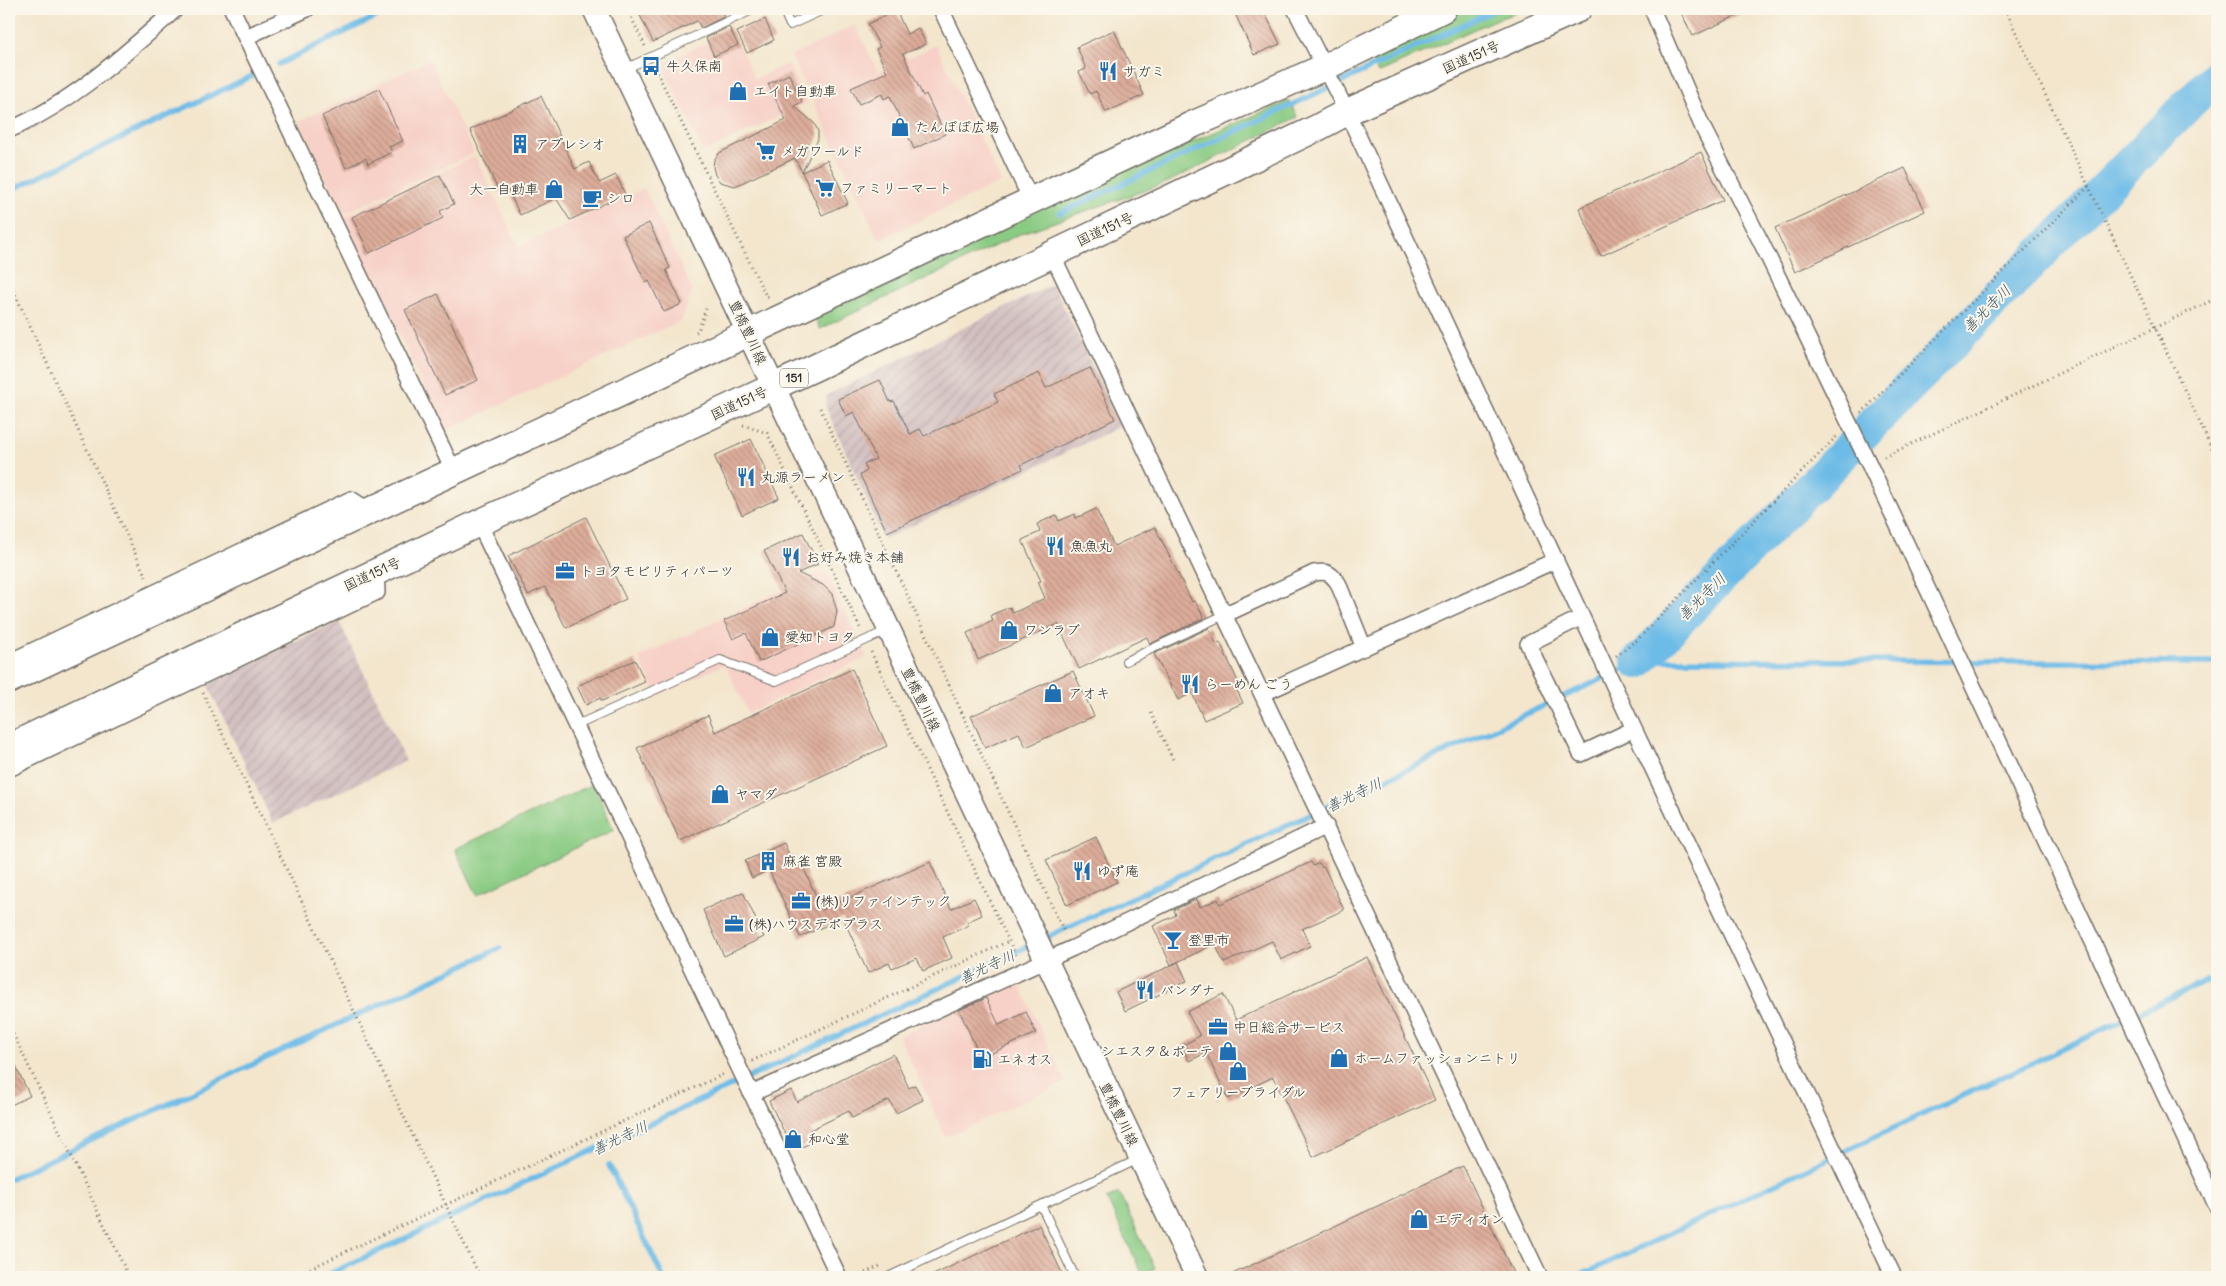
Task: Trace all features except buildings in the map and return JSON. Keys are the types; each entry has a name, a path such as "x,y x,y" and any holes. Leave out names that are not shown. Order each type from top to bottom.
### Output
{"highway":[{"path":"9,680 453,470 1194,124 1325,67 1443,9"},
{"name":"国道151号","path":"9,747 376,572 774,387 1347,112 1578,9"}],"main road":[{"name":"豊橋豊川線","path":"594,9 1197,1277"}],"street":[{"path":"9,130 56,105 88,84 176,9"},
{"path":"232,9 453,470"},
{"path":"246,37 307,9"},
{"path":"941,9 1031,200"},
{"path":"1295,9 1347,112 1634,730 1894,1277"},
{"path":"1652,9 1702,128 1762,244 1861,448 2217,1207"},
{"path":"1052,254 1540,1277"},
{"path":"9,662 351,499 368,510"},
{"path":"479,524 839,1277"},
{"path":"1262,694 1556,560"},
{"path":"1224,615 1314,573 1325,571 1332,574 1338,582 1364,648"},
{"path":"9,769 377,592 376,572"},
{"path":"1582,617 1528,644 1581,754 1634,730"},
{"path":"744,1080 1044,955 1323,821"}],"lane":[{"path":"623,70 736,13 754,9"},
{"path":"783,9 790,25 825,9"},
{"path":"1126,660 1224,615"},
{"path":"574,726 720,660 776,681 889,630"},
{"path":"888,1277 1141,1158"},
{"path":"1041,1205 1075,1277"}],"path":[{"path":"627,9 766,296"},
{"path":"2005,9 2217,458"},
{"path":"9,281 153,592"},
{"path":"1868,464 2217,298"},
{"path":"820,408 1068,939"},
{"path":"767,433 1018,961"},
{"path":"196,678 480,1277"},
{"path":"1151,713 1174,762"},
{"path":"292,1277 446,1205 744,1080 1010,941"},
{"path":"9,1025 129,1277"}],"shaded area":[{"name":"たんぽぽ広場","path":"855,25 878,72 936,45 1001,182 879,240 791,56"},
{"name":"エイト自動車","path":"732,31 755,79 788,63 807,103 704,152 661,64"},
{"path":"430,60 474,153 343,214 299,121"},
{"path":"475,156 519,247 644,188 692,290 682,320 445,431 344,217"},
{"path":"1053,284 1121,426 884,539 825,405 827,395"},
{"name":"愛知トヨタ","path":"825,570 867,657 748,713 725,664 657,696 639,657"},
{"path":"339,621 406,761 273,823 207,683"},
{"name":"エネオス","path":"1018,981 1066,1082 946,1137 899,1036"}],"green space":[{"path":"1459,9 1527,9 1492,21 1378,73 1369,52"},
{"path":"1289,101 1298,117 1166,183 1020,234 820,329 812,313 1078,184 1179,147"},
{"path":"593,784 614,830 477,895 455,849"},
{"path":"1119,1193 1155,1268 1142,1274 1107,1199"}],"waterway":[{"path":"279,64 392,9"},
{"path":"1060,213 1497,9"},
{"name":"善光寺川","path":"1638,662 2217,75"},
{"path":"9,191 252,76"},
{"name":"善光寺川","path":"1041,940 1638,662 1665,660 2217,663"},
{"name":"善光寺川","path":"323,1277 1033,944"},
{"path":"9,1179 500,948"},
{"path":"1577,1277 2217,976"},
{"path":"609,1165 663,1277"}],"place":[{"name":"牛久保南","path":"651,66"},
{"name":"サガミ","path":"1108,71"},
{"name":"エイト自動車","path":"738,91"},
{"name":"たんぽぽ広場","path":"900,127"},
{"name":"アプレシオ","path":"520,144"},
{"name":"メガワールド","path":"766,151"},
{"name":"ファミリーマート","path":"825,188"},
{"name":"大一自動車","path":"554,189"},
{"name":"シロ","path":"592,198"},
{"name":"丸源ラーメン","path":"746,477"},
{"name":"魚魚丸","path":"1055,546"},
{"name":"お好み焼き本舗","path":"791,557"},
{"name":"トヨタモビリティパーツ","path":"565,571"},
{"name":"ワンラブ","path":"1009,630"},
{"name":"愛知トヨタ","path":"770,637"},
{"name":"らーめん ごう","path":"1190,684"},
{"name":"アオキ","path":"1053,693"},
{"name":"ヤマダ","path":"720,794"},
{"name":"麻雀 宮殿","path":"768,861"},
{"name":"ゆず庵","path":"1082,871"},
{"name":"(株)リファインテック","path":"801,901"},
{"name":"(株)ハウスデポプラス","path":"734,924"},
{"name":"登里市","path":"1173,940"},
{"name":"バンダナ","path":"1145,990"},
{"name":"中日総合サービス","path":"1218,1027"},
{"name":"シエスタ＆ボーテ","path":"1228,1051"},
{"name":"ホームファッションニトリ","path":"1339,1058"},
{"name":"エネオス","path":"982,1059"},
{"name":"フェアリーブライダル","path":"1238,1071"},
{"name":"和心堂","path":"793,1139"},
{"name":"エディオン","path":"1419,1219"}]}
